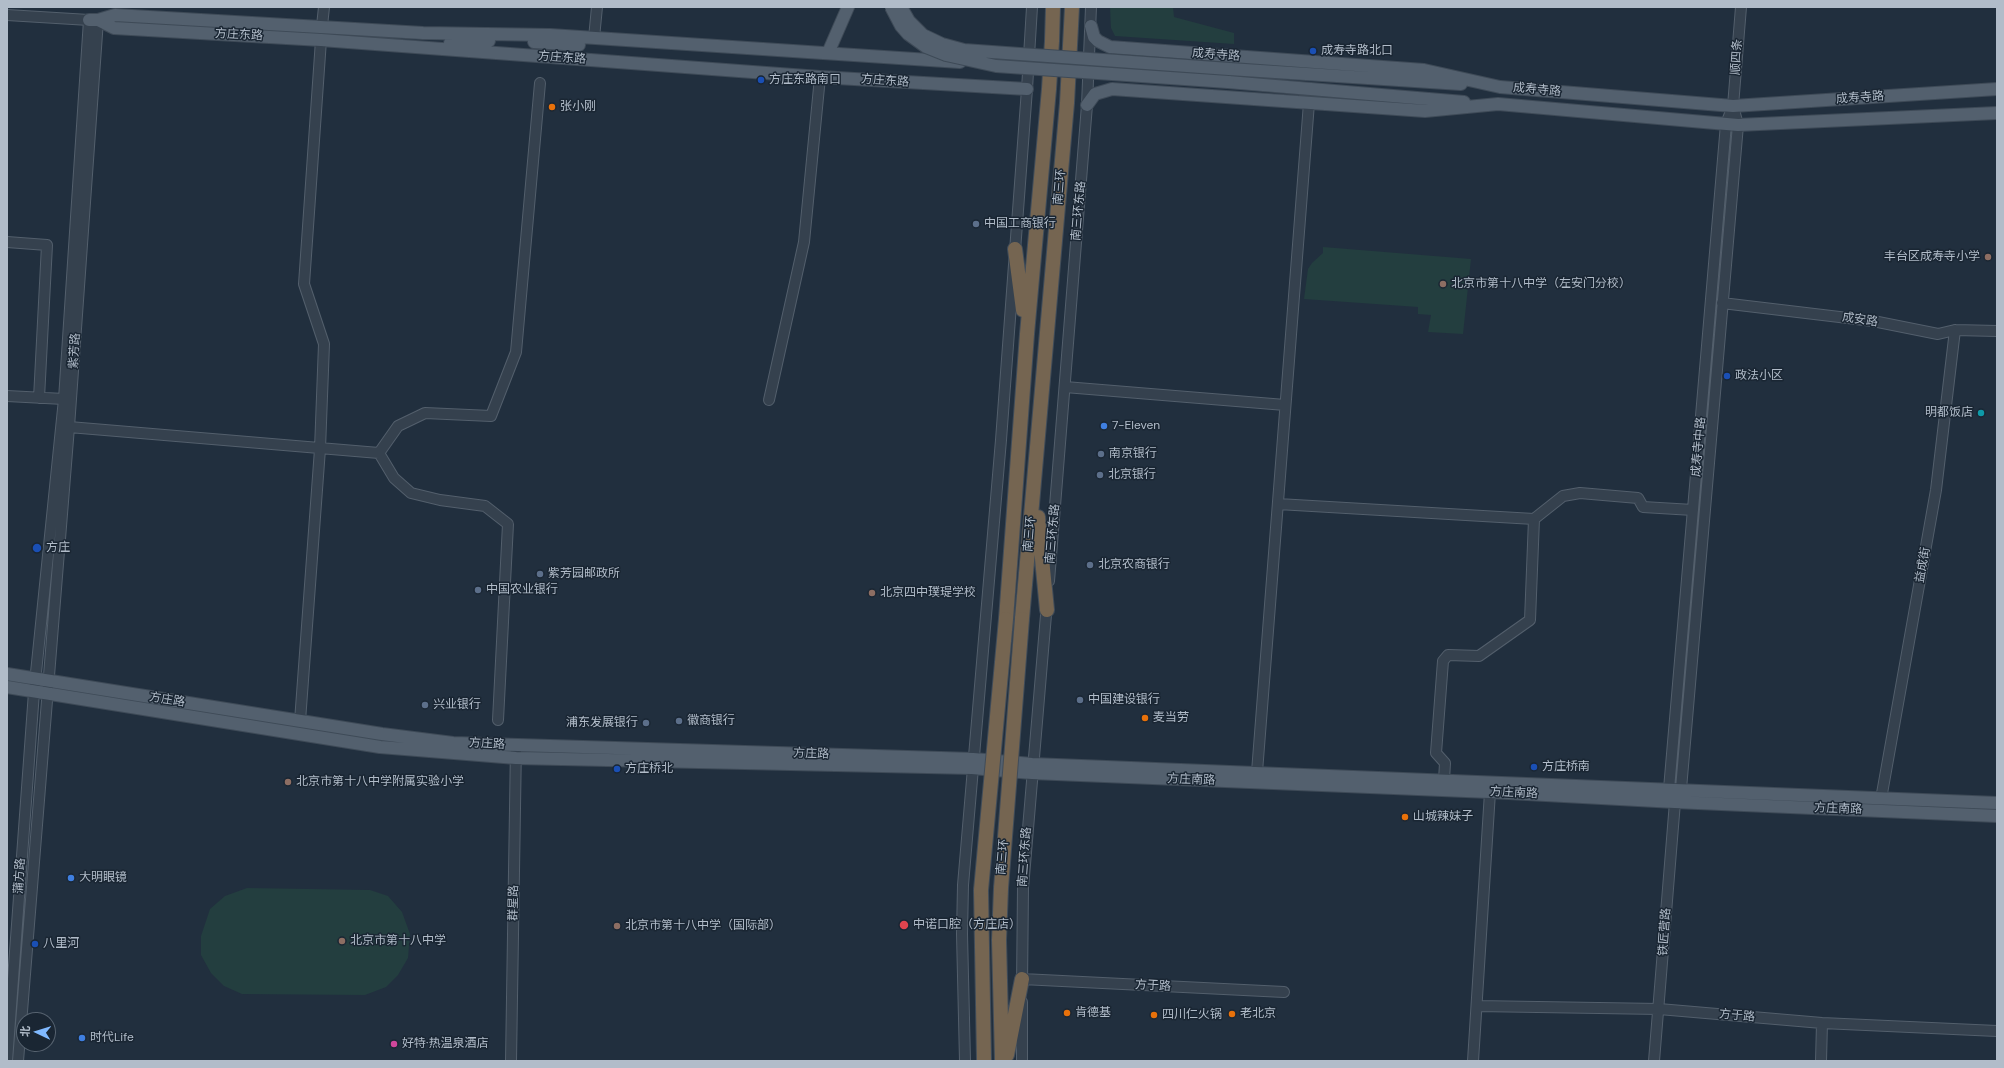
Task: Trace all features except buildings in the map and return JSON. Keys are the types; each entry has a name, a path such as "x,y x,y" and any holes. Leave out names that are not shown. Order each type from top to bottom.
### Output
{"highway":[{"name":"南三环","path":"984,1061 981,890 1006,619 1027,334 1049,90 1052,41 1052,7"},
{"name":"南三环","path":"1002,1061 999,940 1000,888 1067,103 1072,7"},
{"path":"1015,249 1027,334"},
{"path":"1035,481 1047,610"},
{"path":"1006,1061 1022,979"}],"main road":[{"path":"828,53 848,7"},
{"path":"891,7 901,26 908,34 926,47 946,55 996,66"},
{"path":"901,7 909,21 923,35 942,44 964,50 1500,87"},
{"path":"93,20 115,15 423,33 550,35 1029,66"},
{"name":"方庄东路","path":"93,20 114,28 321,40 820,77 1027,90"},
{"path":"321,40 322,26"},
{"name":"成寿寺路","path":"1091,26 1094,37 1098,41 1110,47 1424,70 1500,87 1733,106 1997,89"},
{"path":"417,47 477,41 506,41 924,66 996,66 1228,82 1498,104"},
{"path":"1199,95 1187,87 1183,73 1189,60 1202,54"},
{"name":"成寿寺路","path":"1087,105 1095,94 1112,89 1425,111 1498,104 1732,125 1997,114"},
{"name":"方庄路","path":"7,674 382,734 453,743 972,764"},
{"name":"方庄路","path":"7,687 380,747 516,758 972,764"},
{"path":"972,764 1032,769"},
{"name":"方庄南路","path":"1032,769 1257,772 1997,803"},
{"name":"方庄南路","path":"1032,769 1675,802 1997,816"}],"street":[{"path":"322,26 324,7"},
{"path":"594,38 597,7"},
{"path":"966,1061 962,927 964,885 972,764 1000,447 1029,66 1032,7"},
{"name":"南三环东路","path":"1022,1061 1022,888 1065,387 1087,105 1092,7"},
{"name":"顺四条","path":"1733,106 1741,7"},
{"path":"7,15 93,20"},
{"name":"紫芳路","path":"35,678 64,399 93,20"},
{"name":"紫芳路","path":"48,681 69,427 93,20"},
{"path":"300,721 320,449 324,344 304,284 321,40"},
{"path":"769,400 804,242 820,77"},
{"path":"379,453 398,426 425,413 491,416 516,352 540,84"},
{"path":"1257,772 1308,103"},
{"name":"成寿寺中路","path":"1675,789 1722,303 1733,106"},
{"name":"成寿寺中路","path":"1675,802 1693,510 1732,125"},
{"path":"7,242 47,245 39,398"},
{"name":"成安路","path":"1722,303 1873,321 1938,334 1956,330 1997,331"},
{"name":"益成街","path":"1881,799 1936,490 1956,330"},
{"path":"1065,387 1285,405"},
{"path":"7,396 64,399"},
{"path":"69,427 379,453"},
{"path":"379,453 394,478 411,494 440,500 485,506 508,524 498,720"},
{"path":"1278,504 1534,519 1563,496 1580,493 1638,498 1643,507 1693,510"},
{"path":"1444,780 1445,763 1436,753 1443,661 1448,656 1478,656 1530,620 1534,519"},
{"name":"蒲方路","path":"7,1061 35,678"},
{"name":"蒲方路","path":"18,1061 48,681"},
{"name":"群星路","path":"511,1061 516,745"},
{"path":"1472,1061 1477,1006 1490,792"},
{"name":"铁匠营路","path":"1654,1061 1675,802"},
{"name":"方于路","path":"1022,979 1284,992"},
{"name":"方于路","path":"1477,1006 1659,1009 1822,1024 1997,1031"},
{"path":"1821,1061 1822,1024"}],"green space":[{"path":"1110,7 1173,7 1174,17 1234,33 1234,44 1115,36 1111,28"},
{"path":"1323,247 1471,259 1463,334 1428,332 1431,315 1418,314 1418,307 1304,299 1308,269 1323,253"},
{"path":"247,888 370,890 388,896 402,912 410,934 408,958 398,975 386,987 365,995 242,994 224,986 211,973 201,955 201,936 210,909 225,896"}],"place":[{"name":"成寿寺路北口","path":"1313,51"},
{"name":"方庄东路南口","path":"761,80"},
{"name":"张小刚","path":"552,107"},
{"name":"中国工商银行","path":"976,224"},
{"name":"丰台区成寿寺小学","path":"1988,257"},
{"name":"北京市第十八中学（左安门分校）","path":"1443,284"},
{"name":"政法小区","path":"1727,376"},
{"name":"明都饭店","path":"1981,413"},
{"name":"7-Eleven","path":"1104,426"},
{"name":"南京银行","path":"1101,454"},
{"name":"北京银行","path":"1100,475"},
{"name":"方庄","path":"37,548"},
{"name":"北京农商银行","path":"1090,565"},
{"name":"紫芳园邮政所","path":"540,574"},
{"name":"中国农业银行","path":"478,590"},
{"name":"北京四中璞瑅学校","path":"872,593"},
{"name":"中国建设银行","path":"1080,700"},
{"name":"兴业银行","path":"425,705"},
{"name":"麦当劳","path":"1145,718"},
{"name":"徽商银行","path":"679,721"},
{"name":"浦东发展银行","path":"646,723"},
{"name":"方庄桥南","path":"1534,767"},
{"name":"方庄桥北","path":"617,769"},
{"name":"北京市第十八中学附属实验小学","path":"288,782"},
{"name":"山城辣妹子","path":"1405,817"},
{"name":"大明眼镜","path":"71,878"},
{"name":"中诺口腔（方庄店）","path":"904,925"},
{"name":"北京市第十八中学（国际部）","path":"617,926"},
{"name":"北京市第十八中学","path":"342,941"},
{"name":"八里河","path":"35,944"},
{"name":"肯德基","path":"1067,1013"},
{"name":"老北京","path":"1232,1014"},
{"name":"四川仁火锅","path":"1154,1015"},
{"name":"时代Life","path":"82,1038"},
{"name":"好特·热温泉酒店","path":"394,1044"}]}
